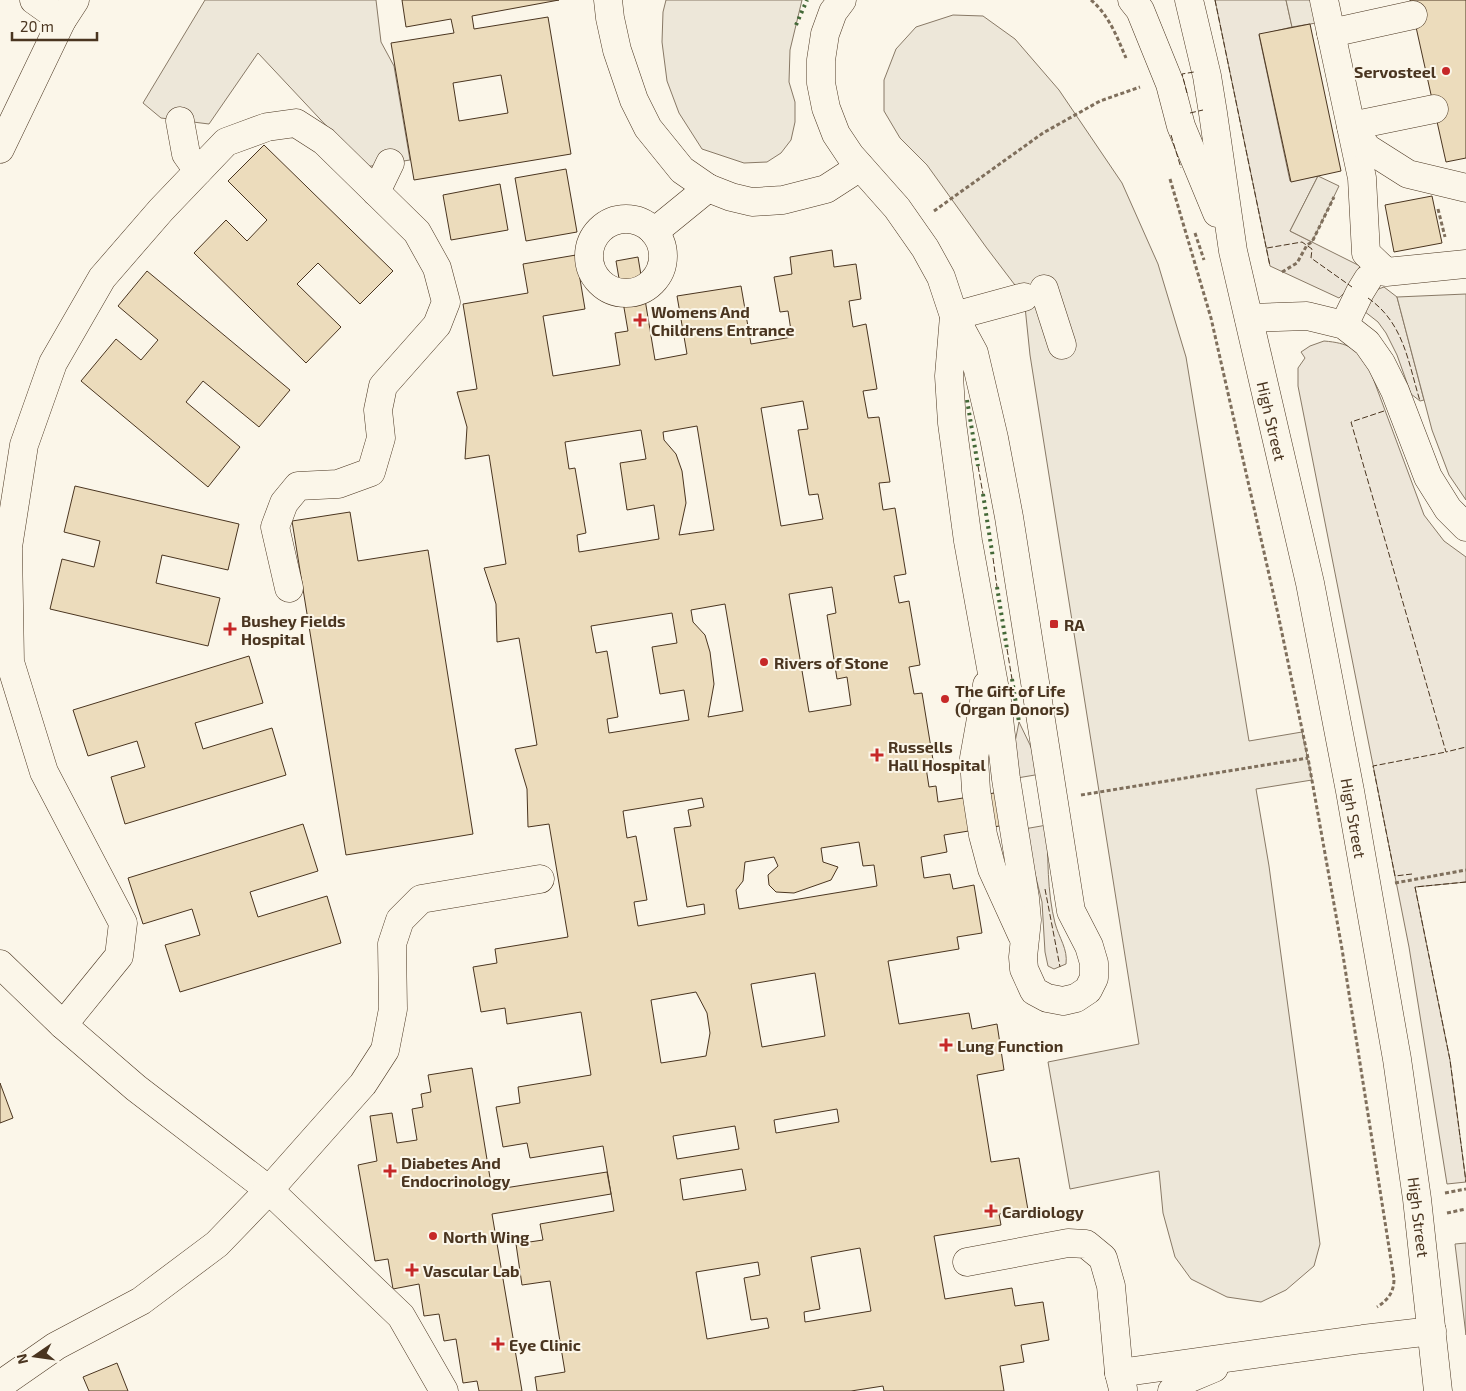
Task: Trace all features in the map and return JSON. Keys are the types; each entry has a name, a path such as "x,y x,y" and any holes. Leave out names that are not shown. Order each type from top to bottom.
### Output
{"street":[{"path":"0,149 68,10 34,0"},
{"path":"842,0 834,12 825,34 821,60 821,84 826,108 836,134 850,156 897,208 925,248 941,277 954,316 974,353 994,438 1009,517 1071,911 1089,946 1094,963 1094,978 1088,990 1076,998 1063,1001 1047,998 1034,991 1024,969 1024,941 1027,920 1025,898 1006,779 997,702 968,541 952,423 949,376 954,316"},
{"name":"High Street","path":"1132,0 1140,10 1148,29 1170,84 1181,126 1233,251"},
{"name":"High Street","path":"1189,0 1214,114 1233,251 1310,583 1350,791 1397,1059 1417,1199 1438,1391"},
{"path":"1324,0 1362,178 1373,268 1344,325"},
{"path":"614,6 617,50 634,100 648,128 682,170 708,188 730,197 752,202 783,200 826,189 860,167"},
{"path":"1331,34 1413,15"},
{"path":"1351,126 1434,109"},
{"path":"180,121 186,154 198,171"},
{"path":"63,1025 119,956 123,923 44,772 10,662 8,547 24,445 53,364 102,278 161,210 226,142 267,127 296,123 324,141 417,232 437,268 446,302 437,325 383,386 378,410 380,438 371,472 338,484 298,486 284,503 275,527 289,588"},
{"path":"1351,126 1367,148 1408,174 1453,186"},
{"path":"376,192 390,163"},
{"path":"654,232 708,188"},
{"path":"1373,268 1436,268 1466,264"},
{"path":"954,316 1034,293 1062,345"},
{"path":"1249,318 1307,316 1344,325 1367,343 1381,363 1395,391 1428,477 1448,509 1466,527"},
{"path":"5,1386 56,1346 141,1301 217,1244 269,1190 364,1084 385,1050 393,1009 392,944 400,920 422,898 540,879"},
{"path":"5,978 136,1088 269,1190 400,1316 444,1391"},
{"path":"967,1262 1068,1243 1086,1244 1103,1258 1111,1286 1121,1382 1243,1355 1432,1331"},
{"path":"1172,1391 1183,1381 1243,1355"}],"path":[{"path":"1092,0 1111,24 1127,60"},
{"path":"1136,78 1143,96"},
{"path":"911,228 971,182 1042,133 1100,101 1140,87"},
{"path":"1170,178 1212,318 1308,758 1342,949 1394,1279 1391,1294 1379,1306 1371,1309"},
{"path":"1436,268 1436,247 1446,245 1434,191 1453,186"},
{"path":"1193,225 1205,263"},
{"path":"1054,800 1308,758"},
{"path":"1394,883 1466,870"},
{"path":"1446,1213 1466,1209"}],"shaded area":[{"path":"205,0 376,0 381,42 394,66 410,160 365,167 258,53 209,124 161,118 143,103"},
{"path":"666,0 802,0 790,50 789,82 795,102 795,122 791,140 781,153 767,162 744,163 702,149 679,113 667,81 662,42 663,12"},
{"path":"1215,0 1286,0 1292,27 1259,35 1290,181 1318,176 1290,231 1360,266 1351,286 1339,298 1270,266"},
{"path":"1286,0 1311,0 1316,23 1292,27"},
{"path":"953,15 983,16 1015,39 1059,90 1122,183 1158,264 1186,357 1249,741 1302,732 1312,780 1256,789 1269,866 1320,1244 1314,1266 1286,1290 1261,1302 1227,1297 1191,1279 1175,1257 1163,1213 1159,1171 1070,1189 1048,1062 1139,1044 1030,355 1024,297 927,165 900,138 884,111 884,80 896,49 916,27"},
{"path":"1318,176 1339,186 1312,242 1290,231"},
{"path":"1384,287 1397,297 1424,400 1420,401 1411,394 1397,355 1386,333 1378,322 1364,311 1373,291"},
{"path":"1466,294 1466,500 1449,475 1432,430 1397,297"},
{"path":"1324,341 1340,343 1352,348 1366,363 1424,515 1444,541 1466,557 1466,882 1415,887 1450,1060 1466,1182 1447,1184 1409,947 1298,386 1298,368 1305,358 1301,352 1310,346"},
{"path":"1019,722 1041,774 1017,778 1014,747"},
{"path":"1047,825 1048,874 1052,911 1066,959 1066,964 1054,969 1048,966 1045,952 1042,902 1024,829"},
{"path":"1466,1243 1466,1335 1455,1244"}],"building":[{"path":"402,0 559,0 472,16 474,29 548,17 571,154 414,180 391,43 454,33 451,19 406,27","holes":["501,75 508,113 459,121 453,83"]},
{"name":"Servosteel","path":"1410,0 1466,0 1466,158 1446,162"},
{"name":"Servosteel","path":"1310,24 1341,171 1291,182 1259,34"},
{"path":"264,145 393,271 360,304 318,263 297,284 341,327 306,363 194,253 226,220 247,241 267,220 228,181"},
{"path":"566,169 577,232 526,241 515,178"},
{"path":"500,184 508,230 451,240 443,195"},
{"path":"1432,196 1442,243 1394,252 1385,205"},
{"path":"832,250 834,267 856,264 861,299 849,301 853,327 866,324 877,389 863,391 868,418 879,417 890,482 879,483 883,510 895,508 906,574 894,576 899,603 909,601 920,665 909,667 914,694 922,693 933,760 925,761 929,787 936,786 938,802 1019,789 1024,822 944,835 947,852 921,857 924,878 950,874 953,889 974,885 982,933 957,937 959,949 888,961 899,1024 969,1013 972,1029 997,1024 1004,1070 977,1075 991,1162 1019,1158 1028,1210 999,1214 1001,1225 934,1236 945,1299 1012,1288 1015,1306 1043,1302 1049,1340 1021,1345 1024,1362 1000,1366 1004,1391 884,1391 883,1386 851,1391 537,1391 535,1377 565,1372 550,1281 522,1285 516,1244 543,1240 540,1224 614,1211 603,1146 530,1158 527,1143 503,1147 496,1107 520,1103 518,1087 591,1075 581,1012 507,1024 505,1008 481,1012 473,967 497,963 495,949 568,937 549,824 528,827 527,789 515,749 537,745 519,638 497,642 496,604 484,568 506,564 489,455 465,459 467,427 457,392 477,389 463,304 528,293 523,264 576,255 585,309 543,316 553,376 620,365 615,333 628,331 616,261 638,257 655,360 687,354 677,296 741,286 751,344 792,337 788,311 780,312 774,277 792,274 790,257","holes":["803,401 808,429 798,430 809,495 818,494 823,519 781,526 761,408","697,426 714,530 679,535 686,503 682,471 676,454 664,440 663,432","641,430 646,459 620,463 627,510 654,505 659,539 579,552 577,535 586,533 575,468 569,469 565,442","832,587 836,613 827,615 837,679 847,677 851,705 809,712 789,594","725,604 743,711 708,717 714,684 710,652 705,635 693,622 691,610","672,613 677,643 652,647 660,694 684,690 689,720 609,733 607,719 618,717 607,651 596,653 591,626","702,798 704,807 688,810 691,826 674,828 687,907 704,904 705,914 638,926 634,902 647,900 636,836 627,838 623,811","859,842 863,866 874,865 877,886 739,909 736,890 743,881 745,862 774,857 778,866 768,875 769,885 776,892 794,893 831,880 838,867 823,862 821,848","815,973 825,1036 762,1047 751,984","696,992 707,1013 710,1033 706,1056 661,1063 651,1000","837,1109 839,1122 776,1133 774,1120","735,1126 739,1149 677,1159 673,1136","742,1169 746,1190 683,1200 680,1179","860,1248 871,1311 805,1322 804,1312 820,1309 811,1257","758,1262 760,1275 744,1278 751,1320 767,1318 769,1328 707,1339 696,1272"]},
{"path":"147,271 290,390 259,427 203,381 186,402 240,447 208,487 81,381 116,339 141,360 158,340 118,306"},
{"path":"75,486 239,524 228,570 162,555 156,583 220,598 208,646 50,609 62,559 94,567 100,541 64,532"},
{"path":"350,512 358,561 428,550 473,834 346,855 292,521"},
{"path":"249,656 263,703 195,723 203,749 272,728 286,775 125,824 111,777 145,767 137,741 88,756 73,710"},
{"path":"303,824 318,871 250,892 258,917 327,896 341,943 180,992 165,945 200,935 192,909 143,924 128,878"},
{"name":"North Wing","path":"472,1068 492,1190 607,1172 611,1194 492,1214 522,1391 479,1391 477,1381 463,1383 456,1339 444,1341 439,1314 424,1316 419,1284 393,1289 388,1259 375,1261 358,1165 377,1161 370,1116 392,1113 397,1143 417,1140 412,1109 423,1107 421,1094 431,1092 428,1075"},
{"path":"0,1083 13,1118 0,1123"},
{"path":"117,1363 128,1391 89,1391 83,1377"}],"hedge":[{"path":"796,25 807,0"},
{"path":"967,400 978,466"},
{"path":"983,494 993,558"},
{"path":"997,587 1007,649"},
{"path":"1012,679 1019,722"}],"fence":[{"path":"1215,0 1270,266"},
{"path":"1187,93 1182,74 1194,72"},
{"path":"1190,113 1203,110"},
{"path":"1171,135 1181,168"},
{"path":"1267,248 1302,242 1312,249 1311,258 1352,287"},
{"path":"1368,298 1390,319 1397,331 1408,358 1420,401"},
{"path":"1384,411 1351,422 1446,752 1466,747"},
{"path":"978,466 983,494"},
{"path":"993,558 997,587"},
{"path":"1007,649 1012,679"},
{"path":"1412,874 1395,876 1373,766 1446,752"},
{"path":"1466,882 1415,887 1450,1060 1466,1182"},
{"path":"1045,889 1060,967"}],"place":[{"name":"Servosteel","path":"1446,71"},
{"name":"Womens And Childrens Entrance","path":"640,320"},
{"name":"RA","path":"1054,624"},
{"name":"Bushey Fields Hospital","path":"230,629"},
{"name":"Rivers of Stone","path":"764,662"},
{"name":"The Gift of Life (Organ Donors)","path":"945,699"},
{"name":"Russells Hall Hospital","path":"877,755"},
{"name":"Lung Function","path":"946,1045"},
{"name":"Diabetes And Endocrinology","path":"390,1171"},
{"name":"Cardiology","path":"991,1211"},
{"name":"North Wing","path":"433,1236"},
{"name":"Vascular Lab","path":"412,1270"},
{"name":"Eye Clinic","path":"498,1344"}]}
